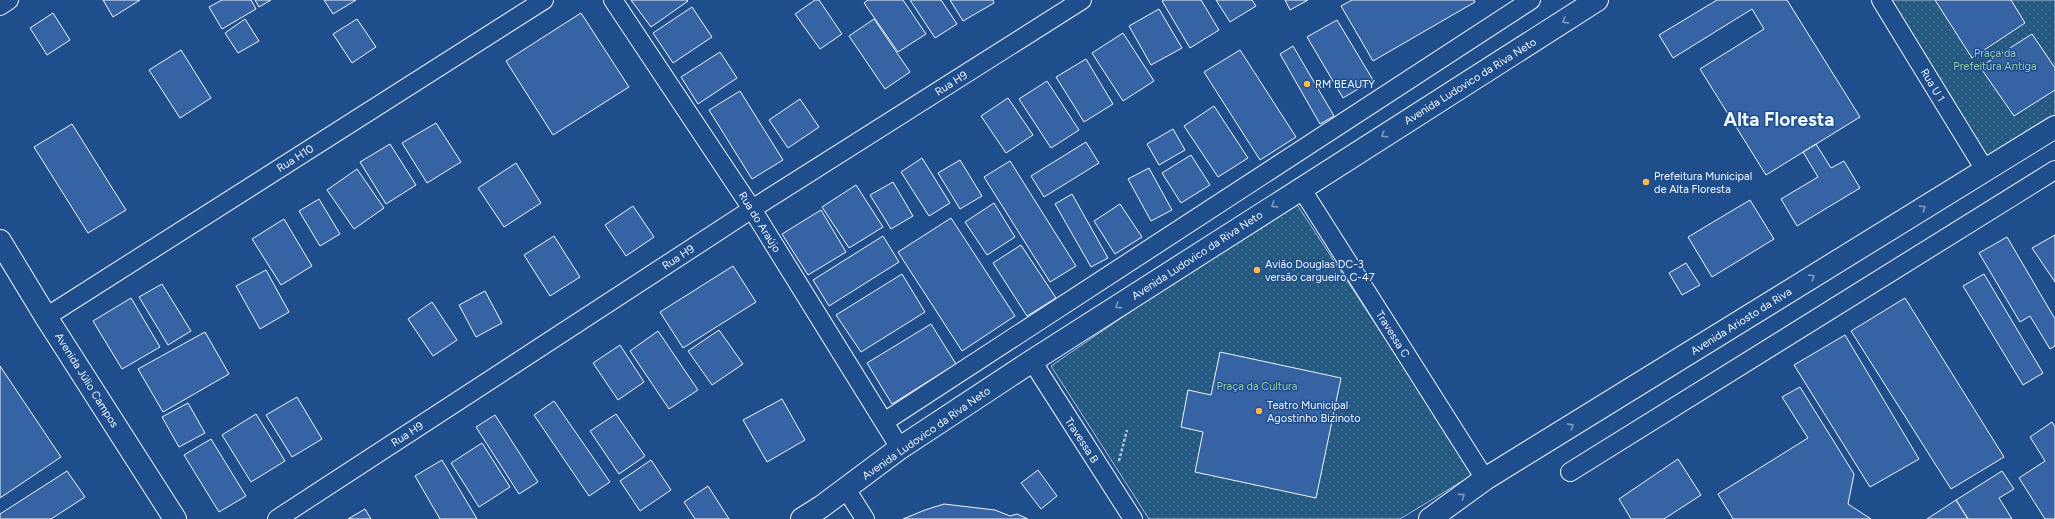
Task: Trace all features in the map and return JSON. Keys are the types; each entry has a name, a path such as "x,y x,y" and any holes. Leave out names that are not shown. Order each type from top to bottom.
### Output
{"street":[{"path":"0,6 9,0"},
{"name":"Rua H10","path":"46,316 544,0"},
{"name":"Rua do Araújo","path":"613,0 752,209 900,448"},
{"name":"Rua H9","path":"277,519 752,209 1082,0"},
{"path":"884,422 1531,0"},
{"name":"Avenida Ludovico da Riva Neto","path":"802,519 824,513 846,489 900,448 1301,188 1598,0"},
{"name":"Rua U 1","path":"1881,0 1985,170"},
{"name":"Avenida Ariosto da Riva","path":"1430,519 1485,479 2055,127"},
{"path":"1570,472 2055,170"},
{"name":"Travessa C","path":"1301,188 1485,479"},
{"name":"Avenida Júlio Campos","path":"0,241 175,519"},
{"name":"Travessa B","path":"1032,361 1133,519"},
{"path":"846,489 865,519"}],"path":[{"path":"1103,472 1118,465 1127,430"}],"green space":[{"name":"Praça da Prefeitura Antiga","path":"1890,0 2055,0 2055,118 1987,160"},
{"name":"Praça da Cultura","path":"1294,200 1474,474 1400,519 1149,519 1051,366"}],"building":[{"path":"103,0 140,0 113,17"},
{"path":"222,0 251,0 256,9 222,29 209,7"},
{"path":"255,0 271,0 259,7"},
{"path":"324,0 356,0 333,14"},
{"path":"631,0 687,0 688,1 651,27"},
{"path":"815,0 819,0 842,34 820,49 795,14"},
{"path":"868,0 903,0 926,34 898,52 864,3"},
{"path":"910,0 941,0 957,24 935,38"},
{"path":"950,0 993,0 994,3 963,21"},
{"path":"1201,0 1219,30 1190,48 1162,1"},
{"path":"1216,0 1252,0 1256,6 1230,22"},
{"path":"1285,0 1308,0 1290,10"},
{"path":"1352,0 1474,0 1475,2 1373,61 1341,6"},
{"path":"1717,0 1787,0 1860,117 1766,175 1700,69 1764,29 1752,9 1673,58 1659,35"},
{"path":"1935,0 2011,0 2025,23 1972,58"},
{"path":"692,7 712,37 673,63 653,33"},
{"path":"1159,9 1182,48 1151,65 1129,26"},
{"path":"53,13 70,40 47,55 30,28"},
{"path":"581,13 629,87 553,135 506,61"},
{"path":"245,19 259,41 238,53 225,33"},
{"path":"357,19 376,47 352,63 333,34"},
{"path":"874,19 910,72 885,89 849,36"},
{"path":"1337,20 1373,80 1343,98 1307,37"},
{"path":"1123,33 1154,81 1123,101 1092,53"},
{"path":"2032,34 2055,68 2055,90 2014,116 1980,67"},
{"name":"RM BEAUTY","path":"1293,46 1334,116 1320,124 1280,54"},
{"path":"181,50 211,98 180,118 149,70"},
{"path":"1240,50 1296,137 1260,160 1204,72"},
{"path":"720,52 737,78 698,104 681,77"},
{"path":"1086,59 1113,104 1084,122 1056,77"},
{"path":"1047,81 1079,130 1051,148 1019,99"},
{"path":"740,91 783,160 752,179 709,110"},
{"path":"1008,98 1033,135 1006,153 981,116"},
{"path":"800,99 819,127 788,148 769,120"},
{"path":"1214,106 1248,158 1218,177 1184,126"},
{"path":"436,123 461,162 427,183 402,143"},
{"path":"72,124 126,210 88,233 34,147"},
{"path":"1173,129 1185,150 1159,165 1147,144"},
{"path":"1086,142 1099,163 1044,197 1031,176"},
{"path":"390,144 416,185 386,204 360,162"},
{"path":"1816,144 1831,168 1844,161 1860,188 1797,226 1781,199 1818,177 1803,152"},
{"path":"1191,155 1210,185 1181,203 1162,173"},
{"path":"922,158 950,203 929,216 901,172"},
{"path":"960,160 982,196 960,209 938,173"},
{"path":"1010,161 1076,266 1050,282 984,177"},
{"path":"516,163 541,203 504,227 478,188"},
{"path":"1149,168 1172,210 1151,221 1128,179"},
{"path":"357,169 384,208 354,229 327,190"},
{"path":"893,182 913,216 891,229 870,195"},
{"path":"856,185 883,227 849,248 822,207"},
{"path":"1072,194 1108,258 1091,267 1055,204"},
{"path":"319,199 340,234 320,246 299,211"},
{"path":"1750,200 1774,239 1712,277 1688,237"},
{"path":"994,203 1015,237 987,255 965,222"},
{"path":"1120,204 1142,237 1115,254 1094,221"},
{"path":"633,206 654,237 626,256 605,225"},
{"path":"821,210 846,252 808,275 782,234"},
{"path":"951,218 1015,316 962,351 898,252"},
{"path":"284,219 312,266 281,285 252,239"},
{"path":"2055,235 2055,282 2032,248"},
{"path":"554,236 580,277 550,296 524,255"},
{"path":"883,236 899,262 829,306 813,280"},
{"path":"2007,237 2055,319 2055,346 2050,349 2030,316 2020,322 1979,253"},
{"path":"1021,245 1056,298 1027,316 993,263"},
{"path":"1686,263 1700,285 1682,295 1669,273"},
{"path":"733,266 756,302 683,348 660,312"},
{"path":"266,270 289,312 260,329 236,286"},
{"path":"902,274 925,312 861,352 836,315"},
{"path":"1984,274 2043,373 2023,385 1963,286"},
{"path":"162,284 191,331 168,345 139,297"},
{"path":"485,291 502,323 476,337 459,305"},
{"path":"131,298 160,347 122,369 93,321"},
{"path":"1905,298 2004,457 1951,489 1851,331"},
{"path":"432,302 457,340 433,356 408,319"},
{"path":"931,324 956,364 892,404 867,363"},
{"path":"719,330 743,364 712,385 688,351"},
{"path":"658,331 698,390 669,409 630,351"},
{"path":"205,332 229,374 163,412 138,369"},
{"path":"1845,335 1919,459 1870,487 1794,365"},
{"path":"620,345 644,382 618,400 593,363"},
{"name":"Teatro Municipal Agostinho Bizinoto","path":"1220,352 1341,378 1316,498 1195,472 1203,432 1181,427 1188,390 1211,395"},
{"path":"0,366 61,457 0,498"},
{"path":"1800,387 1854,474 1848,504 1871,519 1733,519 1718,494 1808,438 1782,397"},
{"path":"297,397 322,439 292,457 266,415"},
{"path":"782,399 805,440 767,462 743,420"},
{"path":"554,401 610,482 589,496 534,415"},
{"path":"188,403 205,433 179,447 162,417"},
{"path":"256,414 285,461 251,482 222,435"},
{"path":"616,414 645,456 619,474 590,431"},
{"path":"495,415 538,482 519,494 476,427"},
{"path":"2052,422 2055,427 2055,519 2045,519 2019,478 2045,461 2030,437"},
{"path":"211,439 246,496 219,512 184,455"},
{"path":"482,443 510,487 479,507 451,463"},
{"path":"1678,459 1701,495 1664,519 1631,519 1619,499"},
{"path":"442,460 477,519 440,519 415,476"},
{"path":"651,460 671,490 640,511 620,481"},
{"path":"1038,470 1057,496 1041,509 1021,483"},
{"path":"67,471 85,497 51,519 0,519 0,514"},
{"path":"2002,471 2014,489 1999,498 2012,519 1968,519 1956,500"},
{"path":"708,486 729,519 695,519 684,502"},
{"path":"1956,500 1968,519 1927,519"},
{"path":"944,504 995,510 1010,516 1017,514 1028,519 903,519"},
{"path":"365,509 371,519 348,519"}],"place":[{"name":"RM BEAUTY","path":"1307,84"},
{"name":"Prefeitura Municipal de Alta Floresta","path":"1646,182"},
{"name":"Avião Douglas DC-3 versão cargueiro C-47","path":"1257,270"},
{"name":"Teatro Municipal Agostinho Bizinoto","path":"1259,411"}],"district":[{"name":"Alta Floresta","path":"1779,119"}]}
